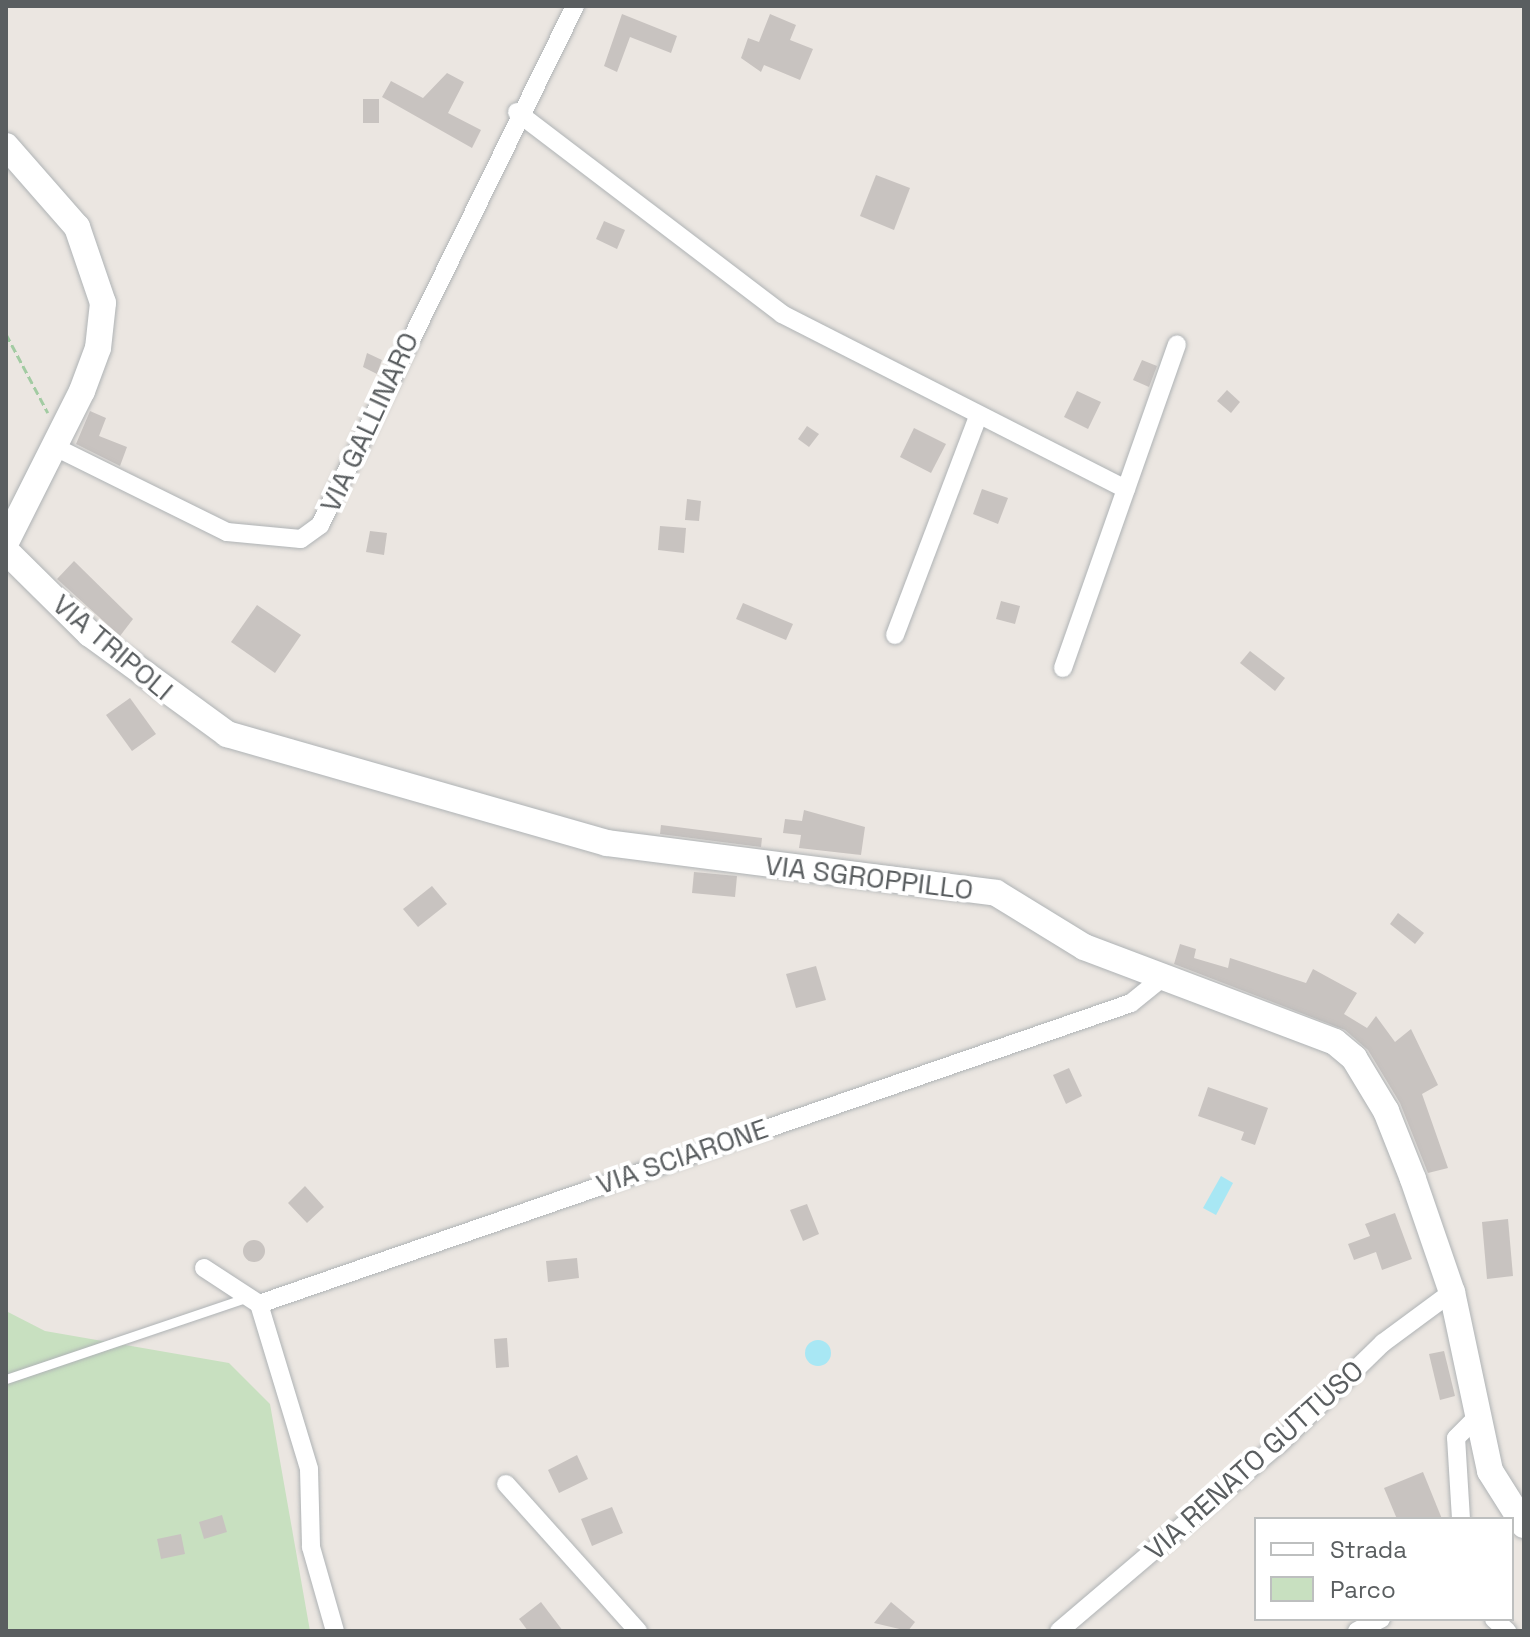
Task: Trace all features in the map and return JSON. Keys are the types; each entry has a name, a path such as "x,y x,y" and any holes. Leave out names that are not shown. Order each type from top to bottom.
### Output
{"main road":[{"path":"6,146 77,227 102,287 98,348 59,438 6,542"},
{"name":"VIA TRIPOLI","path":"6,551 90,634 227,734"},
{"name":"VIA SGROPPILLO","path":"227,734 607,843 996,893 1084,947 1161,979 1335,1042 1354,1058 1386,1111 1413,1179 1452,1292 1490,1471 1524,1525"}],"street":[{"name":"VIA GALLINARO","path":"59,438 227,532 301,539 320,525 517,112 575,6"},
{"path":"517,112 782,314 1126,489"},
{"path":"1063,668 1177,344"},
{"path":"895,635 978,416"},
{"name":"VIA SCIARONE","path":"254,1300 1117,1008 1161,979"},
{"path":"204,1268 254,1300 309,1469 311,1547 335,1631"},
{"name":"VIA RENATO GUTTUSO","path":"1059,1631 1279,1444 1383,1343 1452,1292"},
{"path":"1461,1517 1456,1438 1478,1416"},
{"path":"506,1484 638,1631"},
{"path":"1357,1631 1377,1621"}],"lane":[{"path":"6,1379 254,1300"}],"path":[{"path":"6,334 59,438"}],"green space":[{"path":"6,1311 45,1331 229,1363 270,1404 310,1631 6,1631"}],"water":[{"path":"1221,1176 1233,1183 1216,1215 1203,1208"},
{"path":"818,1340 827,1344 831,1353 827,1362 818,1366 809,1362 805,1353 809,1344"}],"building":[{"path":"622,14 677,36 671,53 630,37 617,72 604,66"},
{"path":"770,14 796,25 790,40 813,49 800,80 764,65 761,72 741,58 748,38 759,42"},
{"path":"447,73 464,82 448,113 481,130 472,148 382,97 391,81 423,98"},
{"path":"363,99 379,99 379,123 363,123"},
{"path":"876,175 910,188 894,230 860,216"},
{"path":"604,221 625,230 617,249 596,239"},
{"path":"367,353 382,360 377,374 363,367"},
{"path":"1142,360 1157,366 1149,387 1133,380"},
{"path":"1227,390 1240,402 1231,413 1217,401"},
{"path":"1077,391 1101,402 1088,429 1064,417"},
{"path":"90,411 106,418 99,436 127,447 120,466 76,444"},
{"path":"807,426 819,434 809,447 798,439"},
{"path":"914,428 946,444 931,473 900,457"},
{"path":"982,489 1008,498 998,524 973,514"},
{"path":"687,499 701,501 699,521 685,520"},
{"path":"660,526 686,528 684,553 658,550"},
{"path":"370,531 387,533 384,555 366,552"},
{"path":"74,561 133,619 120,636 57,579"},
{"path":"1001,601 1020,606 1015,624 996,619"},
{"path":"743,603 793,624 786,640 736,619"},
{"path":"257,605 301,635 275,673 231,642"},
{"path":"1250,651 1285,678 1275,691 1240,663"},
{"path":"130,698 156,734 132,751 106,715"},
{"path":"804,810 865,827 861,855 799,848 801,835 783,833 785,819 802,821"},
{"path":"661,825 762,838 761,847 660,834"},
{"path":"694,872 737,876 735,897 692,893"},
{"path":"432,886 447,904 418,927 403,909"},
{"path":"1398,913 1424,933 1415,944 1390,924"},
{"path":"1180,944 1196,949 1194,958 1228,968 1230,958 1306,983 1313,969 1357,993 1344,1014 1367,1028 1376,1016 1395,1042 1411,1029 1438,1085 1422,1094 1448,1168 1428,1173 1400,1103 1368,1050 1345,1030 1174,964"},
{"path":"816,966 826,1000 796,1008 786,974"},
{"path":"1069,1068 1082,1096 1066,1104 1053,1075"},
{"path":"1208,1087 1268,1108 1255,1145 1241,1140 1244,1132 1198,1116"},
{"path":"305,1186 324,1207 307,1223 288,1203"},
{"path":"807,1204 819,1234 803,1241 790,1210"},
{"path":"1395,1213 1412,1259 1382,1270 1376,1252 1354,1260 1348,1244 1370,1236 1365,1224"},
{"path":"1508,1219 1513,1276 1487,1279 1482,1222"},
{"path":"250,1240 258,1240 265,1251 258,1262 250,1262 243,1255 243,1247"},
{"path":"577,1258 579,1278 548,1282 546,1261"},
{"path":"507,1338 509,1367 496,1368 494,1339"},
{"path":"1444,1351 1455,1396 1440,1400 1429,1354"},
{"path":"577,1455 588,1479 559,1493 548,1470"},
{"path":"1423,1472 1441,1517 1396,1517 1384,1488"},
{"path":"612,1507 623,1533 592,1546 581,1519"},
{"path":"222,1515 227,1532 204,1539 199,1522"},
{"path":"181,1534 185,1554 161,1559 157,1539"},
{"path":"541,1602 563,1631 528,1631 519,1619"},
{"path":"891,1602 915,1622 908,1631 874,1623"}]}
